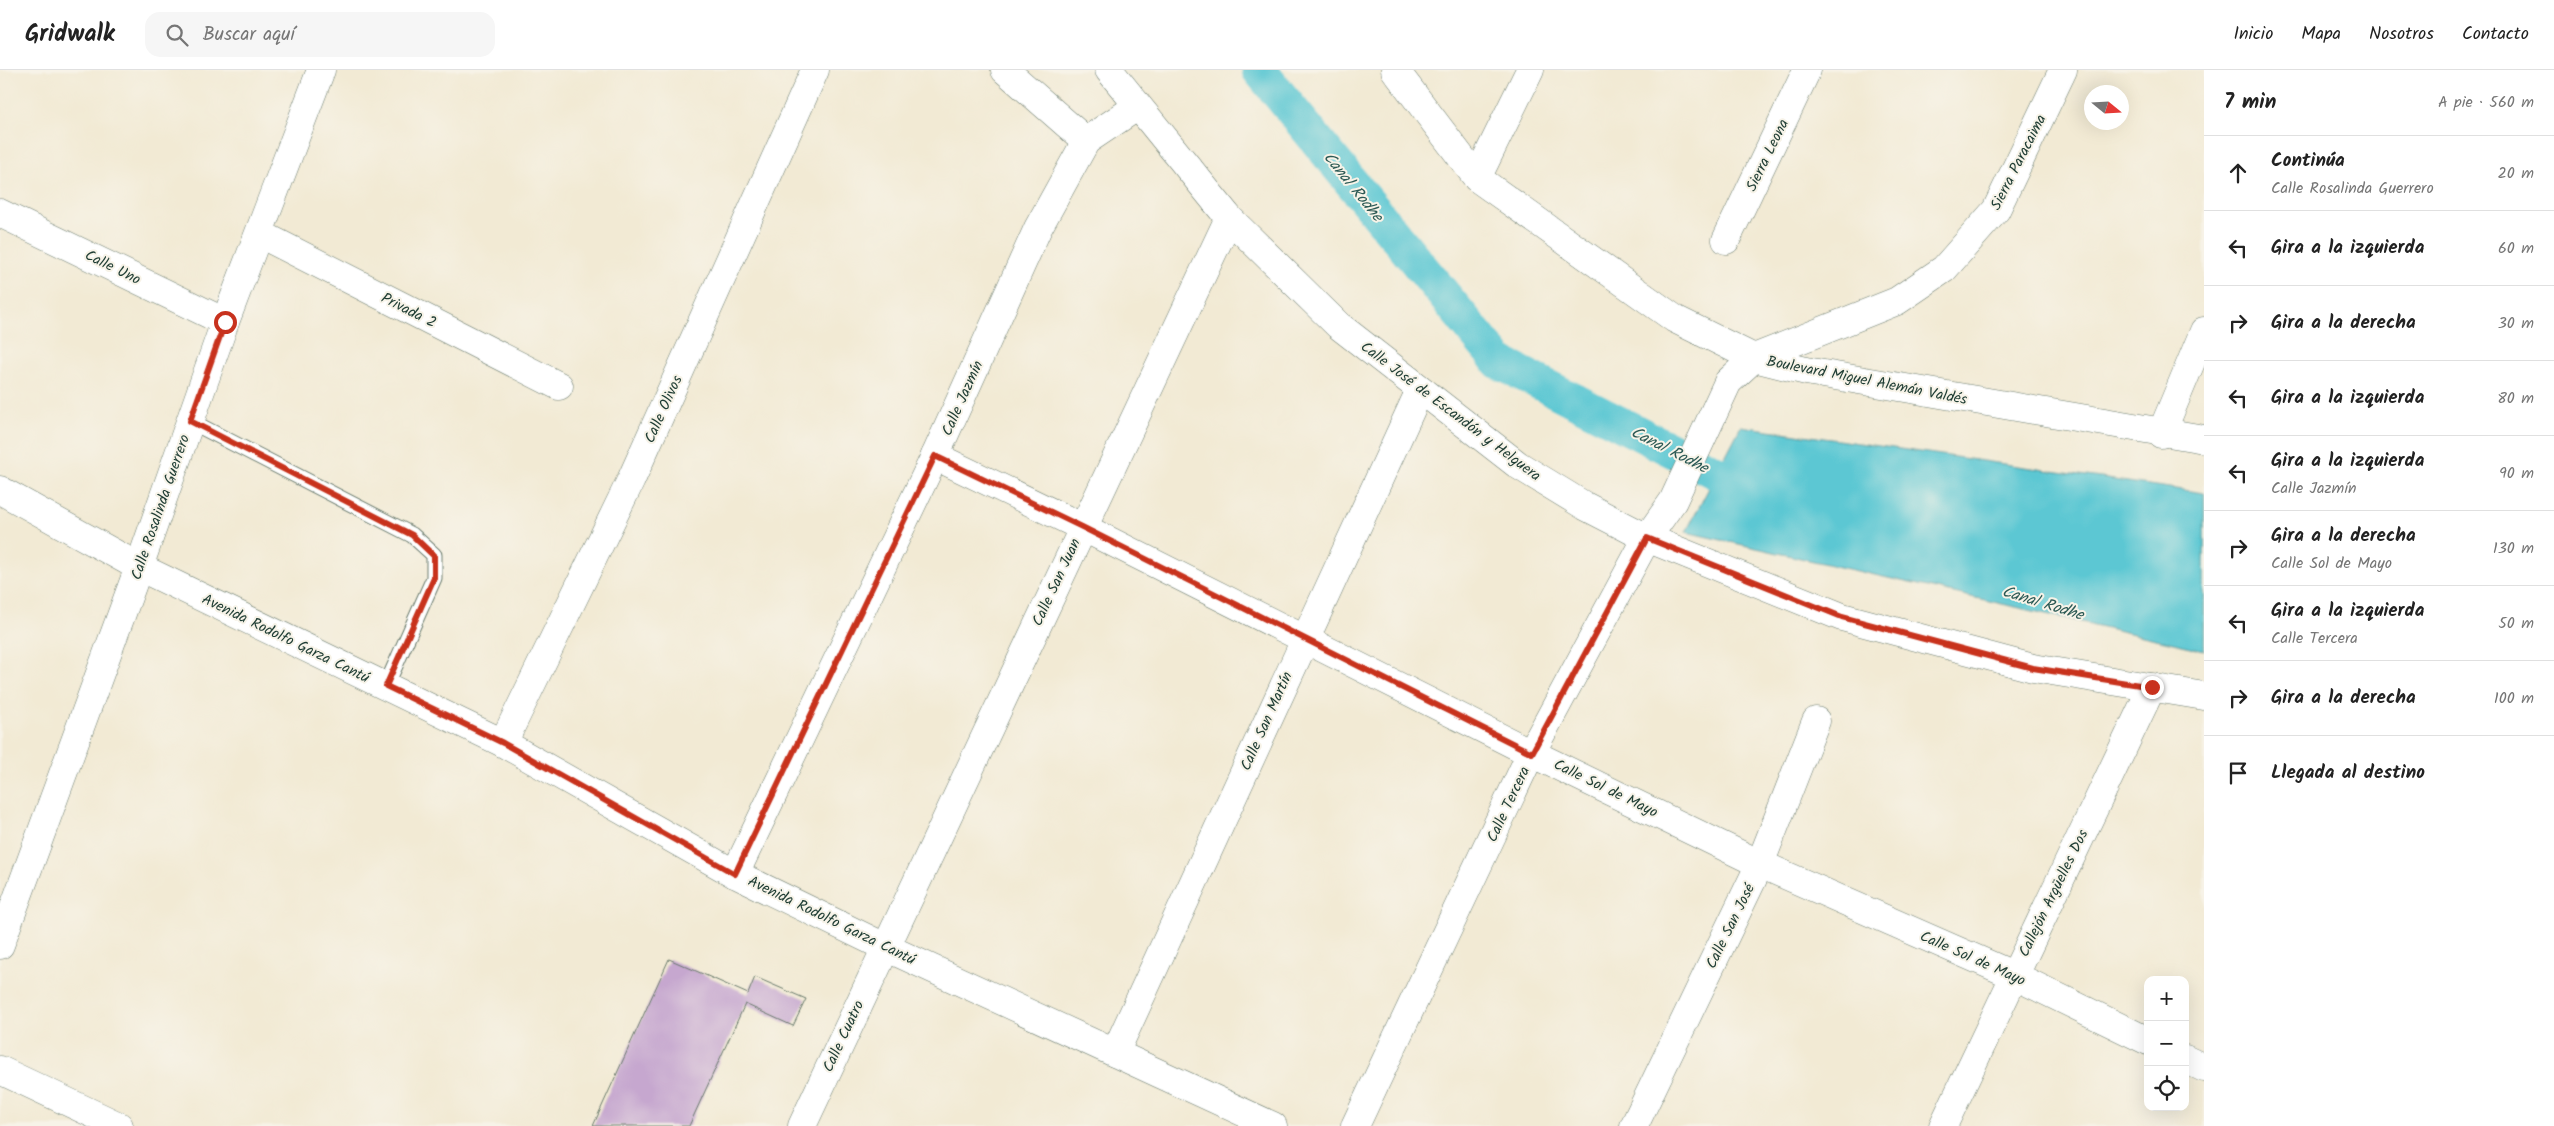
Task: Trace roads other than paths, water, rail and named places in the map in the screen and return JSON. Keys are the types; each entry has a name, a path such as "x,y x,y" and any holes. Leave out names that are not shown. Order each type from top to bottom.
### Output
{"street":[{"name":"Calle Rosalinda Guerrero","path":"0,945 139,567 225,322 321,70"},
{"name":"Calle Olivos","path":"503,743 631,480 815,70"},
{"path":"1006,70 1086,141"},
{"name":"Calle José de Escandón y Helguera","path":"1109,70 1229,218 1338,325 1518,465 1585,506 1647,538 1842,617 2033,668 2204,696"},
{"name":"Boulevard Miguel Alemán Valdés","path":"1395,70 1477,178 1674,319 1754,358 1806,372 2204,440"},
{"path":"1477,178 1530,70"},
{"name":"Sierra Leona","path":"1726,240 1808,70"},
{"name":"Sierra Paracaima","path":"1754,358 1897,302 1944,269 1996,210 2064,70"},
{"name":"Calle Jazmín","path":"735,874 935,456 1038,228 1086,141 1138,106"},
{"name":"Calle Uno","path":"0,213 225,322"},
{"name":"Calle San Juan","path":"884,947 1229,218"},
{"name":"Privada 2","path":"260,234 559,386"},
{"path":"2161,434 2204,331"},
{"name":"Calle Tercera","path":"1355,1126 1532,753 1647,538 1673,501 1728,382 1754,358"},
{"name":"Calle San Martín","path":"1115,1053 1420,390"},
{"name":"Calle Sol de Mayo","path":"935,456 1082,527 1532,753 1760,864 2013,975 2144,1039"},
{"name":"Avenida Rodolfo Garza Cantú","path":"0,490 139,567 503,743 735,874 884,947 1273,1126"},
{"name":"Callejón Argüelles Dos","path":"1942,1126 2152,687"},
{"name":"Calle San José","path":"1634,1126 1760,864 1816,721"},
{"name":"Calle Cuatro","path":"802,1126 884,947"},
{"path":"2189,1061 2204,1068"},
{"path":"0,1070 119,1126"}],"lane":[{"path":"190,421 412,535 434,556 434,578 386,686"}],"water":[{"path":"1741,426 2204,493 2204,650 1686,532"}],"waterway":[{"name":"Canal Rodhe","path":"1259,70 1499,362 1760,495"}]}
